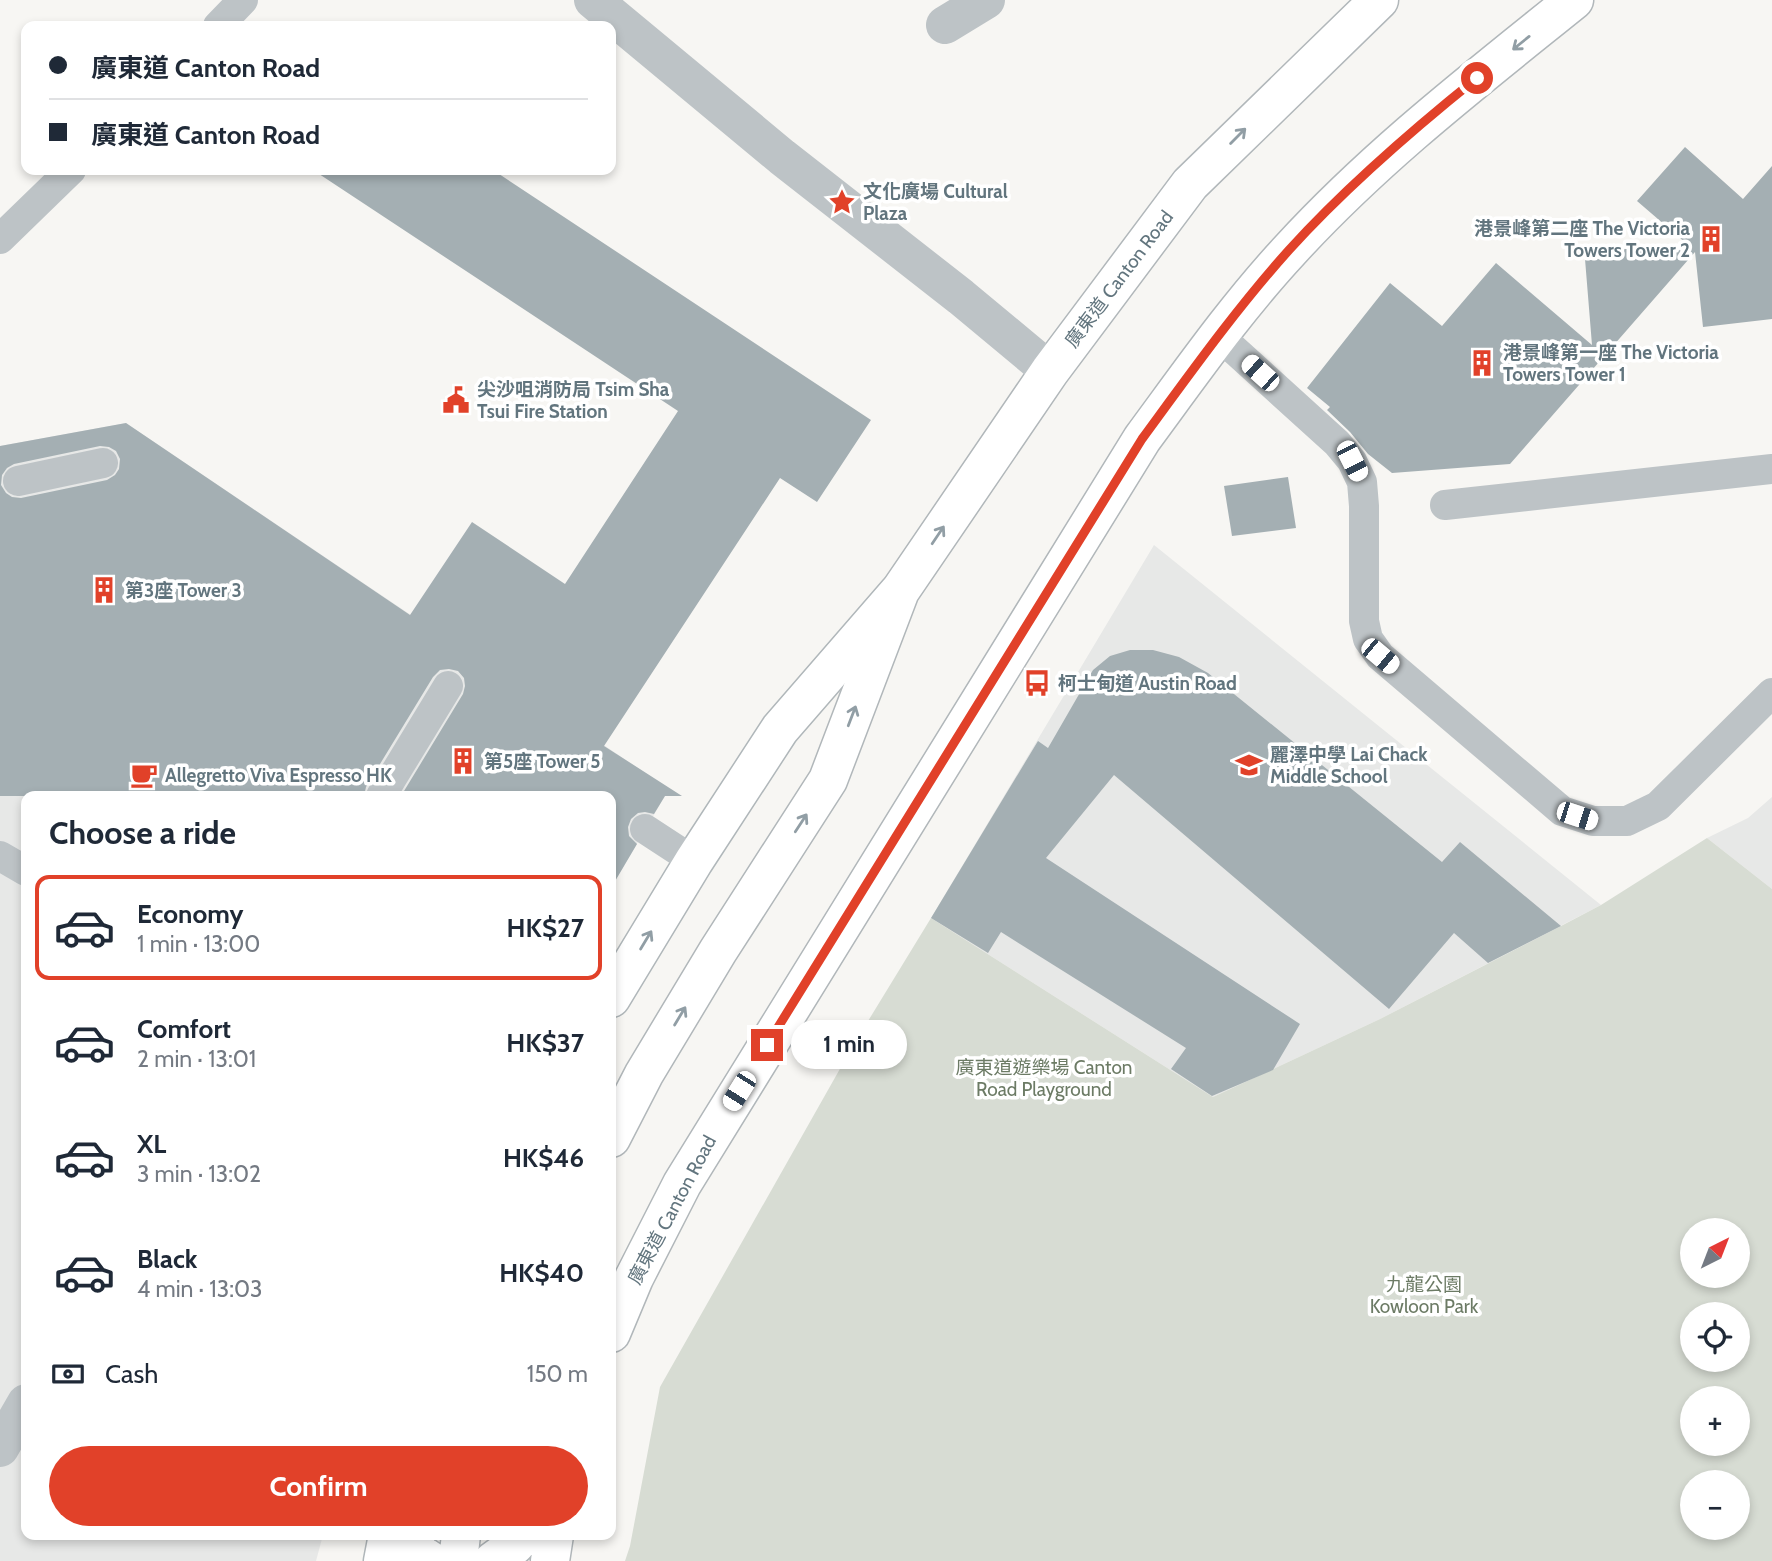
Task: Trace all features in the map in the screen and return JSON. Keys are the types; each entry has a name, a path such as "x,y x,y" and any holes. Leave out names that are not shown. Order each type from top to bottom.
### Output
{"main road":[{"name":"廣東道 Canton Road","path":"616,990 780,729 900,592 1050,371 1190,184 1379,0"},
{"name":"廣東道 Canton Road","path":"616,1321 634,1278 689,1172 1142,439 1218,335 1289,250 1358,180 1438,109 1574,0"},
{"name":"廣東道 Canton Road","path":"616,1129 718,951 828,780 900,592"},
{"path":"383,1561 387,1540"},
{"path":"413,1540 419,1553 431,1561"},
{"path":"458,1561 460,1540"},
{"path":"494,1561 519,1540"},
{"path":"550,1561 553,1540"}],"street":[{"path":"593,0 782,157 961,297 1050,371"},
{"path":"945,26 986,0"},
{"path":"0,1448 18,1411"}],"lane":[{"path":"223,21 243,0"},
{"path":"0,239 66,175"},
{"path":"1218,335 1337,443 1357,472 1362,482 1364,506 1364,621 1368,639 1380,656 1562,811 1593,821 1627,821 1658,806 1772,693"},
{"path":"18,481 103,463"},
{"path":"1445,505 1772,469"},
{"path":"384,791 448,686"},
{"path":"645,829 695,861"},
{"path":"0,856 21,868"}],"shaded area":[{"path":"126,423 669,789 616,879 616,791 21,791 21,1540 322,1540 316,1561 0,1561 0,446"},
{"name":"麗澤中學 Lai Chack Middle School","path":"1154,545 1601,905 1380,1019 1213,1097 931,918"},
{"path":"1772,797 1772,889 1707,838 1748,818"}],"green space":[{"name":"九龍公園 Kowloon Park","path":"1707,838 1772,889 1772,1561 625,1561 660,1387 854,1044 931,918 1213,1097 1380,1019 1601,905"}],"building":[{"path":"1685,147 1743,199 1772,166 1772,319 1703,327 1695,252 1510,464 1392,473 1368,454 1327,410 1330,407 1307,388 1390,283 1442,326 1496,263 1592,345 1585,259 1609,258 1609,250 1687,244 1637,201"},
{"path":"321,175 501,175 871,420 817,502 780,478 604,746 682,796 665,796 654,814 638,813 631,819 629,836 637,844 616,880 616,791 404,791 463,694 464,678 458,671 449,669 440,670 433,677 365,791 21,791 21,796 0,796 0,446 126,423 410,615 472,522 565,584 678,411","holes":["100,446 116,451 120,459 119,469 107,480 21,498 12,497 1,485 2,475 14,464"]},
{"path":"1288,477 1296,528 1232,536 1224,486"},
{"name":"麗澤中學 Lai Chack Middle School","path":"1130,650 1153,650 1179,657 1208,673 1442,862 1460,842 1561,926 1488,963 1454,933 1389,1009 1114,775 1046,858 1300,1024 1273,1070 1212,1096 1171,1069 1186,1048 1001,932 988,953 931,918 1038,741 1048,748 1093,670 1110,656"}],"place":[{"name":"文化廣場 Cultural Plaza","path":"842,202"},
{"name":"港景峰第二座 The Victoria Towers Tower 2","path":"1711,239"},
{"name":"港景峰第一座 The Victoria Towers Tower 1","path":"1482,363"},
{"name":"尖沙咀消防局 Tsim Sha Tsui Fire Station","path":"456,400"},
{"name":"第3座 Tower 3","path":"104,590"},
{"name":"柯士甸道 Austin Road","path":"1037,683"},
{"name":"第5座 Tower 5","path":"463,761"},
{"name":"麗澤中學 Lai Chack Middle School","path":"1249,765"},
{"name":"Allegretto Viva Espresso HK","path":"144,775"}],"route":[{"path":"767,1045 1157,418 1218,335 1289,250 1358,180 1477,78"}],"park label":[{"name":"廣東道遊樂場 Canton Road Playground","path":"1044,1078"}]}
